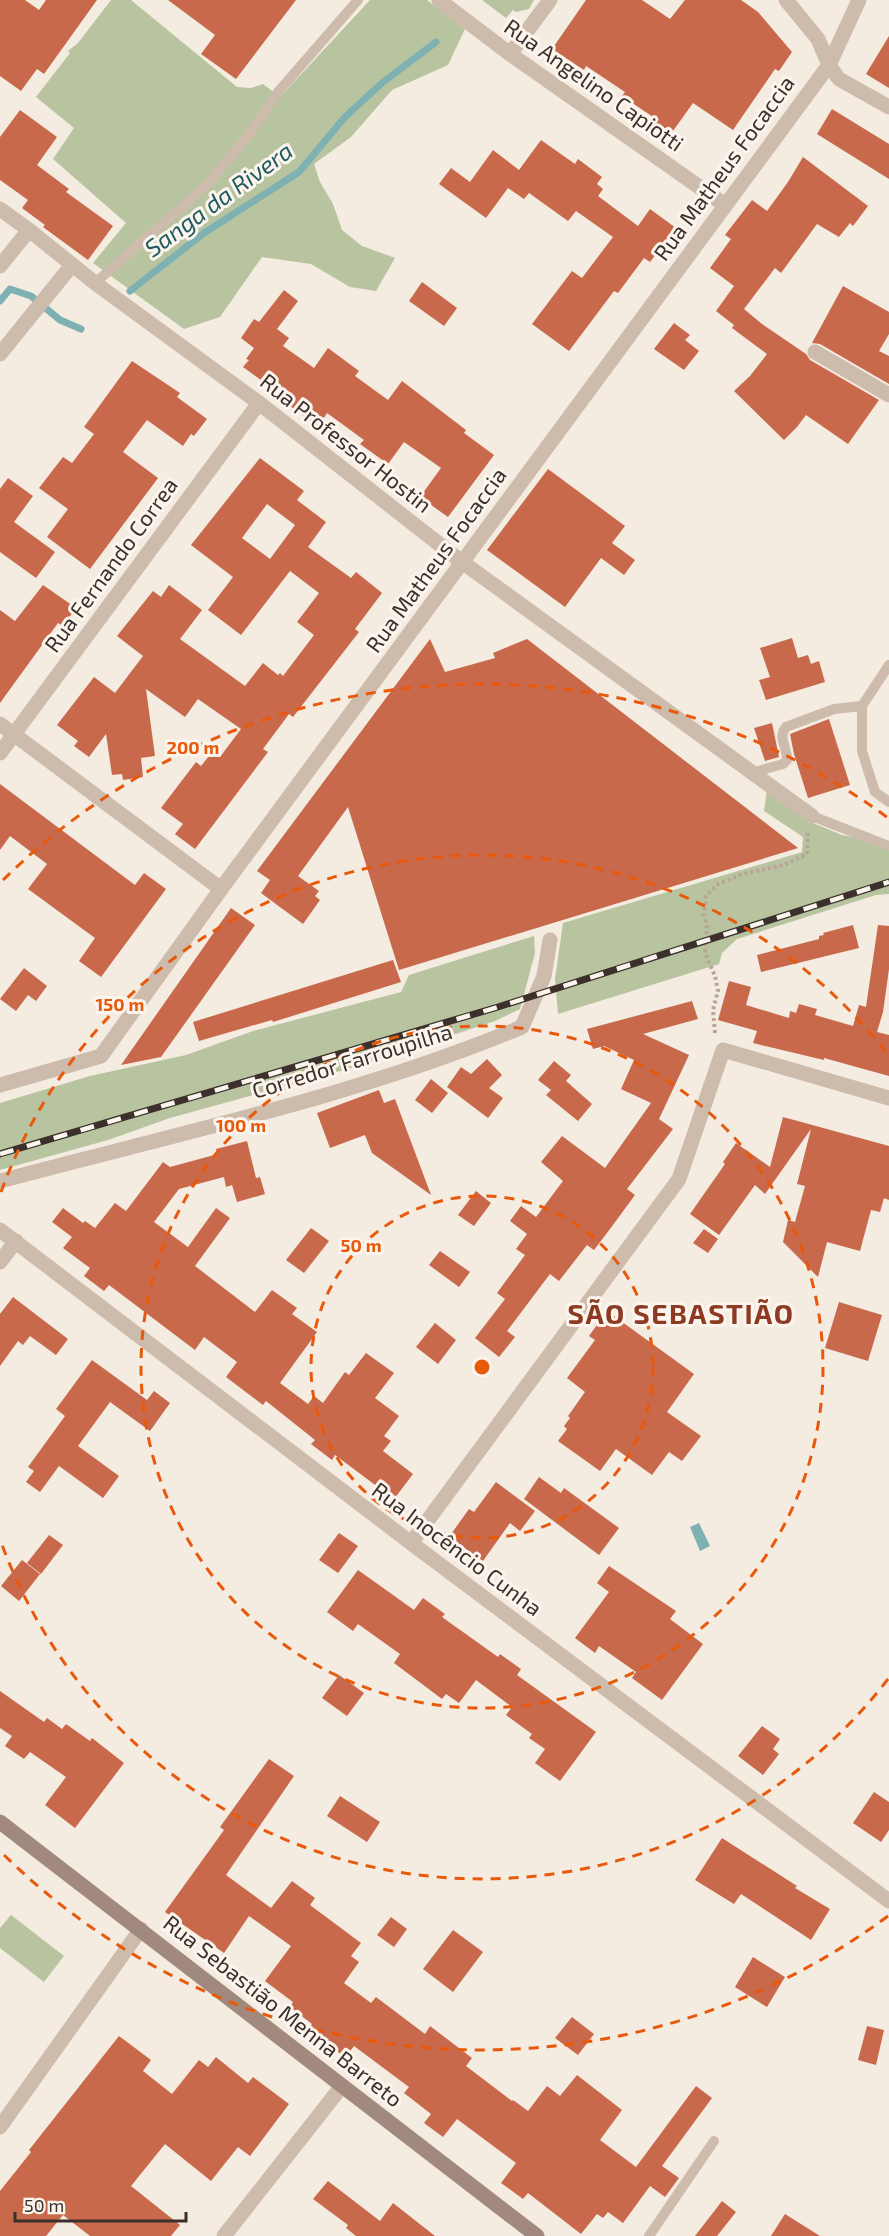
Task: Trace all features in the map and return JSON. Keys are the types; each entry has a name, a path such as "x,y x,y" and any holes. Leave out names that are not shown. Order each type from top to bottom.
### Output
{"main road":[{"name":"Rua Sebastião Menna Barreto","path":"0,1822 537,2236"}],"street":[{"name":"Rua Angelino Capiotti","path":"440,0 510,54 725,205"},
{"path":"510,54 550,0"},
{"path":"786,0 818,39 829,65 839,79 889,107"},
{"name":"Rua Matheus Focaccia","path":"0,1085 101,1056 221,889 829,65 859,0"},
{"name":"Rua Professor Hostin","path":"0,209 259,403 462,562 812,816"},
{"path":"0,266 29,230"},
{"path":"0,354 72,265"},
{"path":"815,351 889,395"},
{"name":"Rua Fernando Correa","path":"0,753 259,403"},
{"path":"0,724 221,889"},
{"name":"Corredor Farroupilha","path":"0,1181 284,1108 470,1049 522,1027 544,976 550,940"},
{"path":"411,1543 680,1179 723,1050 889,1098"},
{"name":"Rua Inocêncio Cunha","path":"0,1230 411,1543 889,1901"},
{"path":"0,1262 15,1240"},
{"path":"0,2127 141,1929"},
{"path":"225,2236 342,2086"}],"lane":[{"path":"96,283 208,184 251,132 278,92 358,0"},
{"path":"889,665 862,706 862,751 874,792 889,802"},
{"path":"751,773 783,764 787,760 782,738 786,727 834,709 862,706"},
{"path":"812,816 889,846"},
{"path":"649,2236 714,2141"}],"path":[{"path":"723,1050 715,1034 713,1010 718,991 715,976 705,953 706,896 718,884 743,874 784,865 807,854 812,816"}],"green space":[{"path":"111,0 131,0 237,87 251,88 263,84 280,97 370,0 427,0 465,29 448,65 392,90 351,137 314,164 320,182 333,204 342,230 362,246 395,258 376,291 350,287 311,264 262,257 220,317 184,329 93,263 126,223 53,159 74,128 36,97 70,53 68,51 78,43"},
{"path":"482,0 534,0 529,9 516,12 513,10 506,18"},
{"path":"767,789 813,823 842,835 864,839 889,850 889,894 876,895 737,939 722,953 719,964 558,1014 555,979 563,923 802,852 803,837 764,811"},
{"path":"534,936 535,953 520,1009 495,1021 362,1065 170,1118 108,1140 0,1170 0,1103 90,1076 186,1055 253,1031 401,992 409,975"},
{"path":"11,1915 64,1956 44,1982 0,1948 0,1928"}],"water":[{"path":"699,1523 710,1546 700,1551 690,1527"}],"building":[{"path":"0,0 25,0 39,10 46,0 97,0 44,74 37,69 21,91 0,76"},
{"path":"168,0 296,0 236,79 201,54 215,35"},
{"path":"586,0 642,0 670,19 685,0 741,0 758,12 792,52 779,71 775,69 733,130 693,103 668,138 651,126 656,119 622,96 625,92 586,66 584,70 552,49"},
{"path":"889,36 889,88 866,74"},
{"path":"832,109 889,144 889,179 817,134"},
{"path":"20,110 57,137 37,165 69,189 66,192 113,226 88,260 43,227 45,225 22,208 28,200 0,180 0,137"},
{"path":"541,140 575,164 578,159 602,177 597,184 603,189 598,196 638,226 650,209 676,228 650,262 644,258 618,293 614,291 569,351 532,324 572,271 582,278 613,237 576,211 568,221 529,193 524,199 508,188 486,218 439,184 451,168 470,182 493,150 519,170"},
{"path":"803,157 868,206 853,226 850,223 839,237 817,224 781,273 775,268 744,309 806,354 810,360 879,400 848,444 806,415 784,440 734,391 750,376 767,354 732,328 734,325 716,311 734,286 710,268 731,239 725,235 752,200 767,211"},
{"path":"422,282 457,308 444,326 409,301"},
{"path":"843,286 889,312 889,334 879,351 889,356 889,384 820,344 812,343"},
{"path":"284,290 298,301 277,329 289,338 283,346 314,368 328,348 359,371 355,376 388,400 402,381 466,430 464,433 494,455 448,517 420,497 441,468 404,442 388,464 360,444 364,440 327,413 318,427 286,403 288,400 243,367 254,348 241,338 254,319 259,322"},
{"path":"674,323 690,335 685,340 699,351 684,370 654,349"},
{"path":"132,361 180,393 177,397 207,419 194,436 191,434 183,446 147,420 123,452 158,478 90,569 47,537 68,509 39,488 63,457 72,463 94,434 84,427"},
{"path":"260,458 304,491 297,500 326,522 308,547 351,578 356,572 382,593 355,629 359,632 293,717 289,714 263,749 268,752 195,849 175,834 183,824 161,808 196,762 201,766 213,751 220,757 241,729 198,699 185,717 146,689 155,756 141,758 143,777 123,780 122,774 112,775 106,734 89,757 74,746 78,741 57,725 94,677 115,693 143,656 117,636 153,591 161,597 169,585 202,610 180,639 245,686 263,663 278,675 280,673 283,676 314,635 297,622 319,593 290,571 241,635 208,610 233,577 191,545","holes":["267,504 295,525 270,559 242,538"]},
{"path":"548,469 625,526 612,543 635,560 624,575 601,558 565,607 487,550"},
{"path":"8,478 33,496 14,522 55,552 36,578 0,552 0,489"},
{"path":"43,585 76,608 63,626 58,623 0,703 0,610 15,621"},
{"path":"792,638 798,658 808,655 811,664 819,661 825,682 766,700 759,680 770,677 760,648"},
{"path":"430,639 445,672 495,658 493,653 527,639 798,848 399,970 348,807 298,876 319,891 315,896 320,900 303,924 261,893 270,880 257,871"},
{"path":"829,719 850,785 808,798 790,734"},
{"path":"772,723 779,757 765,761 754,728"},
{"path":"0,784 135,885 144,873 166,889 101,977 79,961 95,938 28,889 47,864 10,836 0,850"},
{"path":"231,908 255,925 161,1057 121,1065"},
{"path":"853,925 859,948 761,972 757,955 819,939 819,936 824,935 823,933"},
{"path":"878,925 889,926 889,969 883,1012 877,1032 889,1035 889,1076 824,1058 824,1060 753,1043 757,1031 718,1020 729,981 751,987 746,1005 789,1018 790,1011 796,1013 799,1004 817,1009 815,1015 853,1026 859,1005 866,1007"},
{"path":"393,960 401,982 273,1022 272,1020 199,1041 193,1022"},
{"path":"24,968 47,986 36,1001 28,995 16,1011 0,999"},
{"path":"692,1001 698,1019 643,1034 689,1055 659,1119 673,1129 627,1189 635,1195 594,1250 587,1245 559,1281 550,1274 507,1331 515,1337 499,1357 475,1338 505,1299 497,1293 525,1255 516,1249 527,1234 510,1221 521,1206 536,1217 563,1181 541,1162 562,1136 605,1168 651,1103 621,1089 634,1060 604,1046 593,1049 587,1029"},
{"path":"487,1059 502,1075 489,1088 503,1098 488,1118 447,1087 461,1067 471,1074"},
{"path":"554,1061 571,1075 566,1081 592,1104 578,1121 546,1095 551,1090 538,1080"},
{"path":"431,1079 448,1093 432,1113 415,1100"},
{"path":"379,1090 384,1103 395,1099 431,1195 372,1153 365,1135 330,1148 317,1113"},
{"path":"783,1117 889,1146 889,1200 884,1198 880,1212 871,1210 860,1251 827,1242 818,1277 783,1242 788,1220 795,1222 805,1186 797,1184 811,1129 765,1194 755,1185 719,1235 690,1214 725,1164 723,1162 736,1143 770,1167"},
{"path":"247,1141 256,1178 260,1177 265,1194 237,1202 232,1185 226,1187 224,1177 179,1189 154,1222 188,1247 216,1208 230,1218 195,1266 255,1312 272,1290 297,1308 292,1314 317,1332 280,1383 308,1404 314,1396 323,1403 345,1372 349,1375 366,1353 394,1373 375,1398 399,1416 384,1436 391,1441 383,1451 413,1474 394,1499 335,1455 332,1460 311,1444 315,1440 266,1401 263,1405 226,1377 237,1362 204,1337 195,1350 109,1285 104,1291 84,1276 90,1268 63,1248 72,1237 52,1222 63,1208 83,1223 85,1221 95,1228 115,1203 126,1211 163,1162 170,1167 218,1154 216,1149"},
{"path":"476,1191 491,1203 474,1226 458,1215"},
{"path":"311,1228 329,1241 304,1273 286,1260"},
{"path":"704,1229 718,1239 708,1253 693,1243"},
{"path":"440,1251 470,1272 459,1287 429,1265"},
{"path":"13,1297 68,1339 56,1355 30,1336 23,1345 18,1341 0,1366 0,1314"},
{"path":"839,1302 882,1315 868,1361 825,1348"},
{"path":"607,1311 694,1374 667,1412 701,1436 682,1461 669,1452 652,1475 616,1449 600,1471 558,1441 567,1429 564,1426 570,1418 568,1416 585,1392 567,1378 595,1340 589,1336"},
{"path":"435,1323 456,1340 438,1364 416,1347"},
{"path":"92,1360 147,1400 154,1391 170,1403 150,1431 110,1402 78,1446 119,1476 103,1498 59,1466 40,1492 26,1482 34,1471 28,1467 65,1416 56,1409"},
{"path":"539,1477 561,1493 564,1488 619,1528 599,1555 524,1499"},
{"path":"496,1482 535,1511 520,1531 510,1523 483,1561 449,1537 469,1509 474,1512"},
{"path":"339,1533 358,1546 338,1573 319,1560"},
{"path":"49,1535 63,1545 41,1574 27,1563"},
{"path":"22,1560 40,1574 19,1601 1,1586"},
{"path":"609,1566 676,1611 670,1619 703,1644 662,1700 632,1678 636,1672 599,1646 595,1653 575,1638 609,1592 597,1583"},
{"path":"358,1570 414,1610 423,1598 445,1614 442,1617 498,1657 500,1654 521,1669 517,1675 596,1732 560,1781 535,1763 545,1749 529,1738 532,1734 506,1715 512,1707 476,1680 459,1703 446,1694 442,1699 394,1663 400,1654 358,1624 353,1631 327,1612"},
{"path":"339,1675 364,1693 347,1716 322,1698"},
{"path":"0,1691 44,1722 47,1718 62,1729 66,1724 90,1741 92,1738 124,1763 75,1828 45,1805 66,1777 30,1752 24,1759 5,1746 12,1736 0,1728"},
{"path":"762,1726 780,1739 773,1749 779,1754 763,1775 738,1756"},
{"path":"269,1759 294,1776 226,1875 271,1908 292,1881 315,1898 310,1905 361,1943 351,1956 359,1962 344,1983 371,2003 376,1997 425,2034 430,2026 472,2058 466,2066 528,2111 547,2086 560,2096 577,2075 622,2110 600,2140 636,2167 696,2086 712,2098 662,2166 679,2178 665,2197 650,2186 623,2223 608,2212 603,2218 597,2214 581,2234 528,2193 523,2199 501,2183 516,2163 457,2119 443,2137 424,2123 431,2114 404,2093 409,2087 354,2046 345,2058 310,2027 312,2024 290,2007 293,2002 265,1981 291,1946 249,1916 224,1953 165,1912 224,1830 220,1827"},
{"path":"874,1792 889,1802 889,1830 881,1842 853,1823"},
{"path":"340,1796 380,1822 367,1842 327,1816"},
{"path":"722,1838 830,1909 811,1940 741,1894 734,1904 695,1880"},
{"path":"391,1917 407,1929 394,1947 377,1935"},
{"path":"453,1930 483,1952 453,1992 423,1969"},
{"path":"753,1957 785,1977 767,2007 735,1987"},
{"path":"572,2017 594,2034 578,2055 555,2038"},
{"path":"867,2026 884,2030 876,2065 858,2060"},
{"path":"119,2036 151,2060 143,2071 172,2094 199,2060 208,2067 216,2057 248,2083 253,2077 289,2104 250,2156 238,2147 211,2181 165,2144 131,2186 180,2225 171,2236 90,2236 63,2215 46,2236 0,2236 0,2191 31,2152 29,2150"},
{"path":"328,2181 380,2221 393,2203 435,2236 356,2236 346,2228 348,2225 313,2199"},
{"path":"722,2201 736,2212 717,2236 695,2236"},
{"path":"785,2214 820,2236 771,2236"}],"waterway":[{"name":"Sanga da Rivera","path":"130,291 204,233 299,172 345,117 382,83 436,42"},
{"name":"Sanga da Rivera","path":"0,301 10,289 31,296 60,320 81,329"}],"railway":[{"path":"0,1154 498,1007 889,882"}],"district":[{"name":"SÃO SEBASTIÃO","path":"681,1314"}]}
